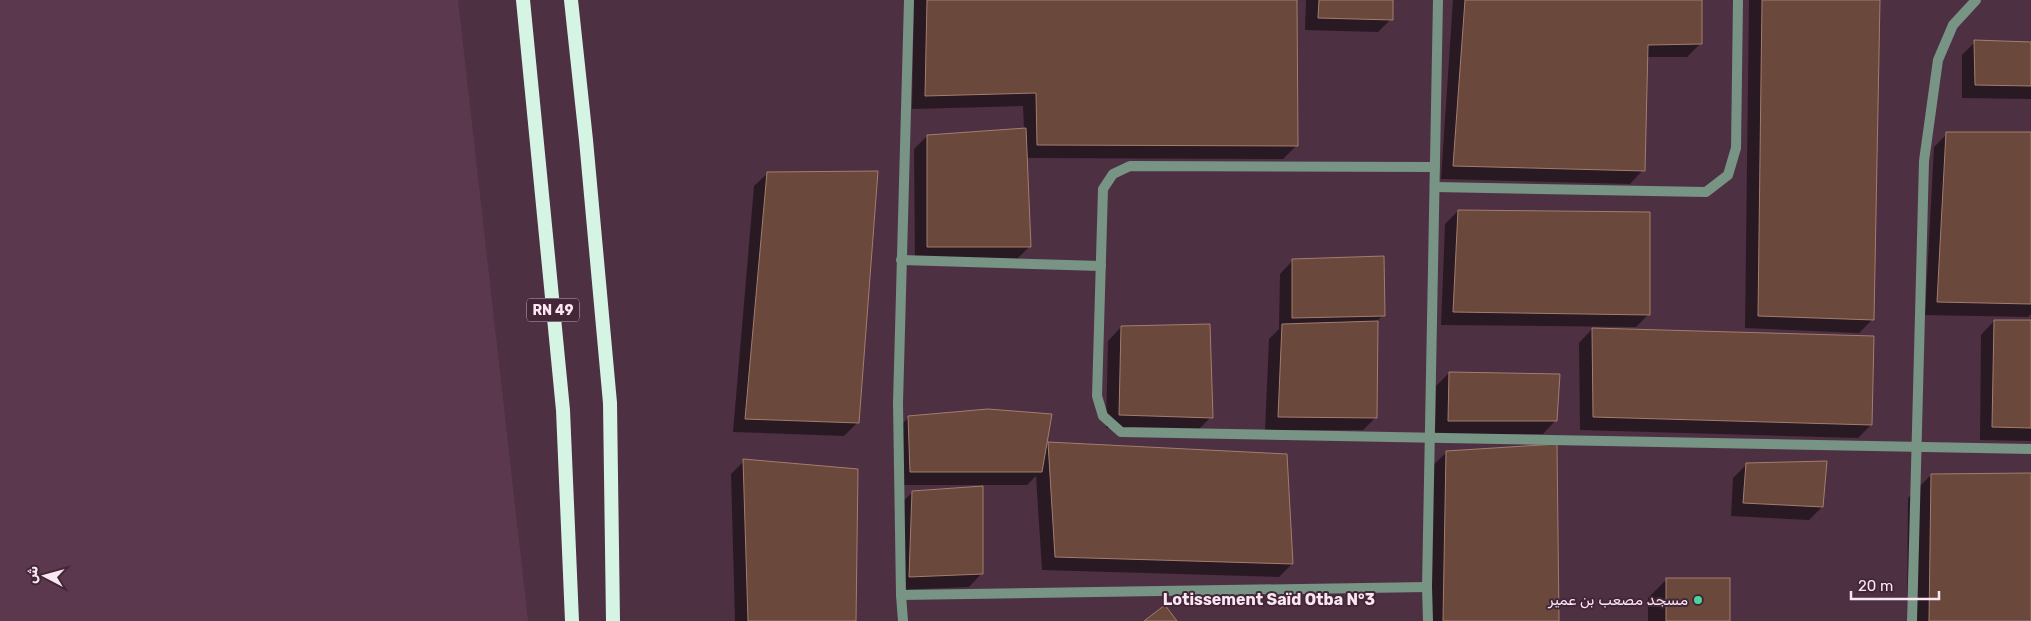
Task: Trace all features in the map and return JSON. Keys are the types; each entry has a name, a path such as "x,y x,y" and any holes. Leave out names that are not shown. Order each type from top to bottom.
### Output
{"highway":[{"name":"RN 49","path":"523,0 563,410 572,621"},
{"name":"RN 49","path":"571,0 587,149 610,402 613,621"}],"street":[{"path":"903,621 898,403 909,0"},
{"path":"1428,621 1427,588 1438,0"},
{"path":"1435,187 1706,192 1728,175 1736,148 1738,0"},
{"path":"1912,621 1915,446 1924,161 1938,60 1953,25 1976,0"},
{"path":"1435,167 1130,166 1113,174 1103,188 1097,396 1103,416 1121,432 2031,448"},
{"path":"901,260 1101,266"},
{"path":"901,594 1427,588"}],"shaded area":[{"path":"0,0 458,0 528,621 0,621"}],"building":[{"path":"927,0 1297,0 1298,146 1037,145 1036,93 925,96"},
{"path":"1319,0 1393,0 1393,20 1318,18"},
{"path":"1465,0 1702,0 1702,44 1648,45 1645,171 1453,166"},
{"path":"1762,0 1880,0 1874,320 1758,316"},
{"path":"1974,40 2031,42 2031,86 1975,85"},
{"path":"1026,128 1031,247 927,247 927,135"},
{"path":"1946,132 2031,132 2031,304 1937,302"},
{"path":"878,171 859,423 745,419 767,172"},
{"path":"1458,210 1650,212 1650,315 1453,312"},
{"path":"1384,256 1385,316 1292,318 1292,259"},
{"path":"1994,320 2031,320 2031,428 1992,427"},
{"path":"1378,321 1377,418 1278,417 1282,324"},
{"path":"1210,324 1213,418 1119,415 1121,326"},
{"path":"1592,328 1874,336 1872,425 1593,417"},
{"path":"1449,372 1560,374 1557,421 1448,421"},
{"path":"988,409 1052,414 1042,472 910,472 908,416"},
{"path":"1048,442 1287,454 1293,564 1055,557"},
{"path":"1557,444 1559,621 1443,621 1446,451"},
{"path":"743,459 858,469 856,621 748,621"},
{"path":"1827,461 1823,507 1743,503 1746,463"},
{"path":"2031,473 2031,621 1929,621 1931,474"},
{"path":"983,486 983,574 909,577 912,491"},
{"name":"مسجد مصعب بن عمير","path":"1666,578 1730,578 1730,621 1666,621"},
{"path":"1165,605 1177,621 1144,621"}],"place":[{"name":"مسجد مصعب بن عمير","path":"1698,600"}],"district":[{"name":"Lotissement Saïd Otba N°3","path":"1269,599"}]}
